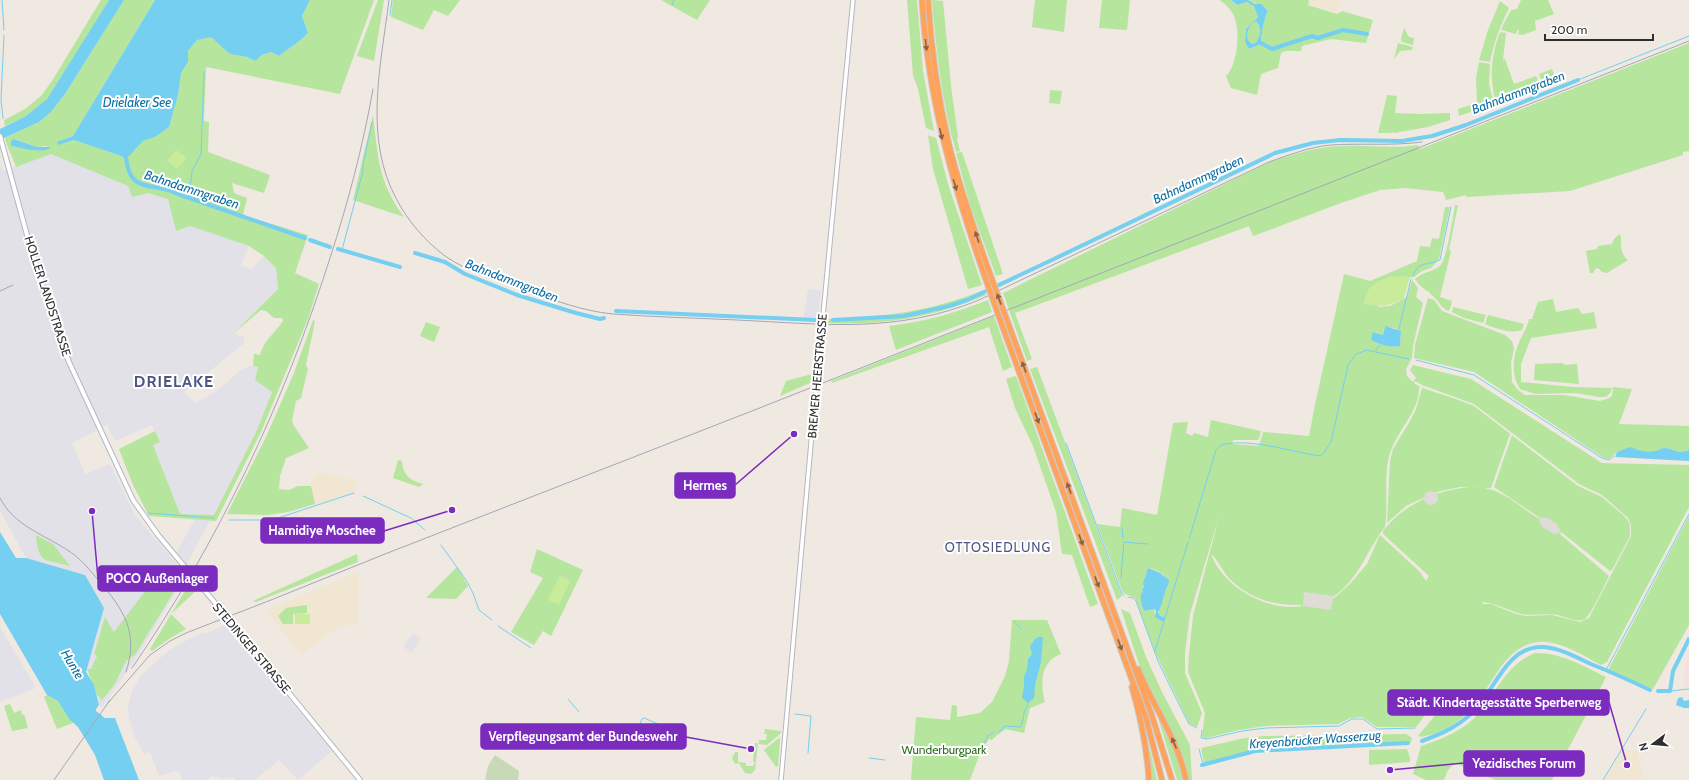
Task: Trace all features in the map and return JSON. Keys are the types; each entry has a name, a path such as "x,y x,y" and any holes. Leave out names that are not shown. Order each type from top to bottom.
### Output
{"highway":[{"path":"922,0 926,4 947,147 964,217 985,277 1029,380 1104,594"},
{"path":"926,4 926,50 938,120 990,274 1014,358 1114,619 1129,670 1146,718 1162,780"},
{"path":"1114,619 1128,643 1142,677 1170,731 1179,753 1186,780"},
{"path":"1123,636 1152,716 1172,780"},
{"path":"1129,670 1129,679 1142,727 1149,780"}],"main road":[{"name":"HOLLER LANDSTRASSE","path":"0,138 29,242 62,346 129,491 143,515"},
{"name":"STEDINGER STRASSE","path":"143,515 360,780"}],"street":[{"name":"BREMER HEERSTRASSE","path":"781,780 853,0"}],"shaded area":[{"path":"1310,0 1340,0 1337,13 1309,4"},
{"path":"51,154 128,186 132,197 148,193 168,199 177,230 190,226 249,246 241,266 251,269 264,256 276,268 278,289 234,333 244,337 244,342 242,345 184,392 196,403 218,390 241,370 249,366 253,366 258,367 255,380 272,392 257,430 214,515 180,514 153,445 160,442 152,425 115,441 107,425 72,443 85,474 110,464 135,515 186,575 142,649 102,708 99,705 94,685 86,672 104,608 85,575 26,558 0,511 0,161 3,171","holes":["180,582 135,655 126,661 115,684 98,698 94,684 87,672 87,669 91,670 97,656 105,618 114,632 130,613"]},
{"path":"808,289 821,290 818,319 803,319"},
{"path":"317,472 357,480 355,492 315,505 311,483"},
{"path":"1428,491 1434,491 1438,495 1438,501 1434,505 1428,505 1424,501 1424,495"},
{"path":"1541,517 1548,518 1557,524 1560,533 1554,534 1542,527 1539,521"},
{"path":"195,519 210,520 187,564 177,552"},
{"path":"355,573 359,573 358,625 341,625 301,654 266,610"},
{"path":"1304,592 1333,596 1331,610 1303,606"},
{"path":"227,624 332,751 298,780 279,760 255,780 235,780 233,777 224,779 212,776 206,780 182,780 180,773 177,771 159,776 150,752 144,754 135,738 129,718 128,707 132,691 141,675 167,652 183,642 204,632 205,634"},
{"path":"0,627 35,686 34,689 0,702"},
{"path":"413,633 421,639 411,653 403,646"},
{"path":"1689,649 1689,687 1685,687 1684,681 1687,653"},
{"path":"1623,749 1639,752 1638,763 1642,767 1642,780 1604,780"}],"green space":[{"path":"101,0 109,0 47,99 26,116 5,126 4,120 25,109 41,96 52,81"},
{"path":"124,0 155,0 73,136 58,142 65,143 74,140 121,156 135,150 143,141 155,137 169,127 178,95 181,73 188,62 188,51 197,40 211,36 230,54 247,57 255,61 262,55 271,52 279,56 308,33 302,16 310,0 374,0 340,94 206,67 204,121 209,122 208,152 270,175 264,193 232,183 234,193 247,198 243,215 308,235 295,273 319,284 308,319 261,432 216,521 149,516 133,485 119,449 155,431 160,442 153,445 180,514 214,515 257,430 272,392 255,380 258,367 253,366 254,354 260,355 267,341 283,321 282,318 274,318 266,311 261,310 233,334 278,289 276,268 264,256 249,246 190,226 176,231 168,199 148,193 132,197 128,186 51,154 16,167 5,138 39,122 51,112 65,94","holes":["15,139 37,147 47,146 44,150 11,146"]},
{"path":"378,0 384,0 374,61 357,56"},
{"path":"393,0 460,0 448,16 434,10 423,30 391,17"},
{"path":"661,0 710,0 697,20"},
{"path":"907,0 917,0 923,71 934,131 926,128 918,89 913,75"},
{"path":"932,0 943,1 957,139 960,151 956,152 940,77"},
{"path":"1035,0 1067,0 1064,32 1032,27"},
{"path":"1102,0 1130,0 1127,30 1099,28"},
{"path":"1220,0 1231,0 1236,5 1249,2 1254,6 1258,17 1246,29 1245,42 1249,49 1261,44 1262,28 1268,11 1264,7 1248,0 1309,0 1308,5 1337,14 1342,11 1373,20 1366,43 1331,39 1302,46 1301,51 1285,51 1281,53 1278,68 1261,74 1257,95 1231,88 1226,76 1230,71 1236,55 1237,28 1232,12"},
{"path":"1521,0 1548,0 1554,14 1535,21 1536,30 1523,35 1518,34 1519,30 1517,30 1516,34 1502,30 1501,29 1511,10 1517,9"},
{"path":"1500,1 1509,8 1493,48 1490,62 1479,60 1488,30"},
{"path":"1256,21 1260,26 1260,34 1257,42 1252,44 1247,37 1250,27"},
{"path":"1404,28 1409,37 1414,38 1413,45 1402,42 1401,39"},
{"path":"1500,32 1506,33 1503,60 1505,59 1514,84 1536,76 1540,86 1496,103 1492,85 1492,67"},
{"path":"1398,43 1413,47 1412,50 1400,51 1394,59"},
{"path":"1689,43 1689,151 1683,152 1683,155 1570,191 1466,197 1466,195 1446,200 1443,192 1405,188 1380,190 1253,236 1249,226 1015,313 1032,359 1027,361 1003,293 1270,162 1306,151 1334,146 1399,147 1418,145 1420,149"},
{"path":"1479,62 1490,64 1489,84 1494,104 1459,116 1458,109 1477,103 1476,78"},
{"path":"1552,69 1556,80 1543,85 1539,74"},
{"path":"1050,90 1062,91 1060,104 1049,103"},
{"path":"1387,95 1397,96 1395,113 1450,113 1450,120 1428,127 1394,133 1378,133"},
{"path":"373,115 378,156 384,180 395,204 404,217 353,200"},
{"path":"928,135 936,138 948,184 982,285 968,289 933,169"},
{"path":"176,150 187,158 177,169 167,161"},
{"path":"962,152 1003,274 996,276 971,208 956,153"},
{"path":"1455,205 1458,205 1449,250 1451,251 1440,297 1452,301 1448,311 1415,279 1422,274 1437,268 1443,262"},
{"path":"1445,207 1450,207 1439,259 1431,268 1422,271 1414,277 1391,277 1378,282 1378,307 1390,306 1407,297 1412,280 1418,288 1416,297 1423,303 1413,346 1412,358 1406,369 1407,376 1413,382 1416,378 1410,370 1413,365 1471,379 1602,463 1689,465 1689,507 1607,662 1601,665 1571,649 1555,643 1538,642 1527,645 1509,657 1477,702 1463,717 1446,729 1424,737 1418,736 1446,702 1441,706 1433,703 1423,706 1428,706 1423,718 1416,727 1377,727 1362,717 1351,718 1338,724 1265,726 1239,730 1206,738 1202,737 1205,713 1188,672 1189,654 1193,616 1220,513 1190,614 1185,653 1185,673 1202,713 1197,727 1189,723 1156,654 1135,598 1123,593 1097,524 1120,527 1122,508 1157,515 1173,423 1188,422 1186,433 1192,436 1194,433 1208,437 1211,420 1261,431 1259,439 1257,440 1233,440 1232,444 1259,446 1263,432 1309,436 1344,274 1370,281 1417,261 1420,246 1430,247 1432,238 1439,239","holes":["1384,327 1394,328 1401,331 1400,346 1385,346 1371,340 1375,332 1383,335","1415,381 1474,404 1579,484 1602,495 1628,518 1631,525 1631,536 1589,618 1580,622 1552,615 1526,616 1516,614 1491,604 1483,604 1482,602 1497,605 1521,614 1553,614 1575,620 1585,619 1594,606 1609,576 1560,534 1561,532 1610,571 1612,570 1630,536 1629,522 1602,497 1578,486 1512,435 1494,487 1540,519 1501,494 1481,488 1491,488 1510,434 1474,406 1422,388 1414,383","1419,387 1422,388 1416,409 1393,449 1390,461 1387,523 1406,506 1423,498 1424,499 1412,505 1397,516 1383,531 1383,534 1429,576 1426,581 1420,572 1380,535 1367,564 1350,584 1333,599 1333,597 1342,590 1356,573 1385,527 1386,476 1389,457 1395,441 1413,411","1460,487 1472,487 1437,494 1436,492","1211,554 1227,576 1243,590 1271,602 1302,606 1289,607 1275,605 1248,595 1225,577","1149,568 1163,575 1169,582 1158,610 1159,615 1164,617 1162,621 1155,614 1154,609 1144,611 1141,596 1146,571"]},
{"path":"1619,234 1621,236 1622,252 1628,260 1607,273 1596,268 1593,273 1590,273 1586,251 1597,249 1598,246 1612,244 1614,239"},
{"path":"1402,276 1410,277 1404,298 1384,306 1363,304 1366,294 1376,283 1389,278"},
{"path":"984,290 986,295 966,303 928,314 870,323 828,323 829,319 870,317 927,308"},
{"path":"1428,298 1434,300 1442,311 1505,335 1512,341 1514,349 1511,362 1512,382 1518,390 1525,395 1564,395 1600,401 1612,396 1613,387 1632,389 1619,424 1689,426 1689,450 1678,452 1664,448 1656,452 1648,452 1637,449 1617,452 1609,459 1604,458 1474,372 1414,358 1415,345"},
{"path":"1553,299 1556,312 1578,308 1582,314 1594,312 1597,328 1531,338 1521,364 1521,382 1573,387 1612,388 1606,397 1575,393 1535,394 1520,389 1514,370 1516,349 1529,319 1532,319 1538,302"},
{"path":"988,300 992,312 896,350 889,326 939,316"},
{"path":"1453,307 1486,315 1483,323 1464,318 1452,312"},
{"path":"1488,315 1524,324 1522,330 1508,331 1485,324"},
{"path":"994,316 1012,367 1003,371 989,327 832,383 831,381"},
{"path":"313,320 315,321 306,365 308,369 301,398 296,401 292,421 309,448 286,458 280,476 279,489 289,490 298,486 311,486 315,504 288,512 268,515 227,514 266,437 294,373"},
{"path":"426,322 440,327 434,342 420,336"},
{"path":"1562,363 1565,365 1577,364 1579,384 1534,380 1535,364"},
{"path":"1037,367 1122,596 1117,600 1030,369"},
{"path":"812,374 810,383 780,396 786,381"},
{"path":"1016,376 1098,604 1090,607 1072,555 1062,554 1056,512 1033,446 1015,408 1006,379"},
{"path":"398,460 402,461 404,470 408,477 423,484 419,487 393,478"},
{"path":"1689,516 1689,625 1653,689 1608,670"},
{"path":"36,535 53,544 70,566 42,558 37,545"},
{"path":"537,549 583,570 551,636 543,631 534,645 511,632 543,578 530,572"},
{"path":"357,554 358,562 256,602 253,601"},
{"path":"165,565 180,582 135,655 126,661 115,684 102,700 97,695 87,669 91,669 97,656 94,654 105,617 114,632"},
{"path":"457,567 468,586 456,599 426,598"},
{"path":"560,575 570,581 559,605 548,600"},
{"path":"191,581 198,589 171,614"},
{"path":"307,605 307,613 293,614 293,624 283,624 278,616 286,608"},
{"path":"1121,609 1130,613 1146,657 1162,692 1190,745 1192,780 1189,780 1182,753 1177,741 1146,682"},
{"path":"171,614 186,629 152,651 150,649"},
{"path":"295,614 310,614 310,624 295,624"},
{"name":"Wunderburgpark","path":"1012,620 1047,620 1061,654 1049,662 1043,674 1042,688 1045,702 1030,708 1024,733 1006,729 992,740 989,739 981,751 970,780 911,780 916,717 950,720 952,705 957,706 957,717 980,713 992,702 1005,676 1009,661"},
{"path":"1535,653 1544,653 1562,657 1606,677 1552,780 1495,780 1455,763 1448,770 1444,780 1426,780 1413,774 1421,746 1445,737 1467,724 1479,713 1510,671 1525,658"},
{"path":"47,695 58,701 73,723 57,729 44,697"},
{"path":"10,704 14,713 21,710 22,715 24,714 28,728 12,731 4,706"},
{"path":"1158,718 1174,748 1183,780 1177,780"},
{"path":"765,729 781,731 781,733 767,745 759,744 759,740 766,740 767,734 764,734"},
{"path":"1406,734 1412,738 1411,742 1285,746 1257,749 1204,763 1201,748 1245,738 1265,736"},
{"path":"779,738 778,766 776,767 764,750"},
{"path":"1148,741 1157,780 1151,780"},
{"path":"755,743 758,743 755,770 751,774 745,773 739,763 735,764 732,758 735,752 738,752 738,762 746,763 746,766 753,766 755,762 753,761"},
{"path":"1407,749 1410,762 1369,765 1369,750"},
{"path":"495,755 519,771 518,780 485,780 488,766"}],"water":[{"path":"109,0 124,0 65,94 51,112 39,122 0,140 0,129 26,116 47,99"},
{"name":"Drielaker See","path":"155,0 310,0 302,16 308,33 279,56 271,52 262,55 255,61 247,57 230,54 211,37 197,40 188,51 188,62 181,73 178,95 169,127 155,137 143,141 129,156 121,156 74,140 58,145 57,142 73,136"},
{"path":"1231,0 1248,0 1255,4 1261,4 1268,11 1265,18 1261,44 1249,49 1245,42 1246,29 1258,17 1254,6 1247,2 1237,5","holes":["1256,21 1260,27 1260,32 1257,42 1252,44 1247,37 1250,27"]},
{"path":"14,139 37,147 50,147 49,149 44,150 30,150 11,146 11,141"},
{"path":"1385,326 1401,331 1400,346 1385,346 1371,340 1373,332 1383,335"},
{"path":"1630,447 1648,452 1656,451 1662,448 1668,448 1678,452 1689,450 1689,461 1615,457 1617,452"},
{"name":"Hunte","path":"0,532 16,558 26,558 85,575 104,608 86,672 94,685 99,705 96,711 105,718 115,718 139,780 104,780 95,755 78,727 70,720 58,701 47,695 0,614"},
{"path":"1149,568 1160,573 1169,580 1169,584 1158,612 1160,616 1165,617 1165,621 1155,617 1156,611 1154,609 1144,611 1142,605 1141,594 1144,587 1143,583 1147,572 1146,571"},
{"path":"1043,637 1041,662 1035,685 1034,699 1028,703 1022,698 1024,677 1028,659 1032,654 1030,646 1036,638"},
{"path":"1682,697 1684,701 1689,700 1689,708 1676,705 1678,698"}],"waterway":[{"path":"2,0 4,30"},
{"path":"390,15 392,0"},
{"path":"672,5 674,0"},
{"path":"1259,41 1272,49 1312,36 1318,38 1343,30 1367,34"},
{"path":"3,118 1,100 4,35"},
{"path":"1578,80 1689,36"},
{"path":"189,198 192,171 201,154 204,72"},
{"name":"Bahndammgraben","path":"833,320 904,316 949,306 967,300 1275,153 1313,143 1340,140 1402,141 1432,136 1466,125 1578,80"},
{"path":"342,250 363,171 363,164 372,122"},
{"name":"Bahndammgraben","path":"122,154 126,157 130,174 139,183 171,191 305,238"},
{"path":"1413,276 1415,271 1421,265 1440,260 1451,207"},
{"name":"Bahndammgraben","path":"310,240 330,247"},
{"name":"Bahndammgraben","path":"338,249 400,267"},
{"name":"Bahndammgraben","path":"415,253 445,262 465,274 517,295 576,313 600,319 604,318"},
{"path":"1398,330 1411,279"},
{"name":"Bahndammgraben","path":"616,311 815,320"},
{"path":"1375,351 1380,345"},
{"path":"1189,539 1216,450 1220,446 1224,444 1248,443 1320,456 1324,453 1331,442 1348,365 1355,355 1366,350 1409,359"},
{"path":"1416,360 1474,375 1602,458 1609,460 1614,456"},
{"path":"1066,443 1124,596"},
{"path":"229,520 272,520 354,493"},
{"path":"363,496 411,518 425,530"},
{"path":"148,513 214,518"},
{"path":"1606,670 1689,514"},
{"path":"1122,528 1123,538"},
{"path":"1121,577 1124,542 1148,544"},
{"path":"1165,618 1188,542"},
{"path":"441,545 466,580 473,593 479,610 492,620"},
{"path":"1128,597 1133,598 1136,601 1158,661 1189,724 1197,728"},
{"path":"1014,621 1021,629"},
{"path":"1155,651 1164,621"},
{"path":"498,626 531,648"},
{"name":"Kreyenbrücker Wasserzug","path":"1658,691 1670,691 1673,671 1689,639"},
{"name":"Kreyenbrücker Wasserzug","path":"1422,741 1448,730 1472,713 1510,662 1519,654 1530,648 1543,647 1562,651 1650,690"},
{"path":"1670,691 1689,689"},
{"path":"568,699 579,712"},
{"path":"999,732 1005,726 1020,727 1028,703"},
{"path":"1603,780 1646,709"},
{"path":"795,714 811,716 808,753"},
{"path":"637,732 642,719 644,718 658,724"},
{"path":"1202,730 1201,738 1207,739 1242,731 1266,728 1339,726 1352,719 1363,719 1377,729 1415,728"},
{"path":"983,746 988,736 994,732"},
{"name":"Kreyenbrücker Wasserzug","path":"1202,765 1255,751 1408,743"},
{"path":"1199,749 1203,764"},
{"path":"869,758 885,760"}],"railway":[{"path":"389,0 379,76 377,127 380,152 387,177 406,216 431,244 445,256 463,267 494,280 557,301 602,313 829,324 889,322 918,318 948,311 979,300 1269,162 1307,149 1323,146 1422,142"},
{"path":"107,704 150,655 170,641 186,633 1689,41"},
{"path":"132,668 193,572 220,522 246,470 292,366 337,237 360,153 373,89"},
{"path":"0,291 13,285"},
{"path":"0,498 13,516 31,529 69,551 85,565 116,602 127,623 130,634 130,658 126,672"},
{"path":"54,780 110,700"}],"place":[{"name":"Hermes","path":"794,434"},
{"name":"Hamidiye Moschee","path":"452,510"},
{"name":"POCO Außenlager","path":"92,511"},
{"name":"Verpflegungsamt der Bundeswehr","path":"751,749"},
{"name":"Städt. Kindertagesstätte Sperberweg","path":"1627,765"},
{"name":"Yezidisches Forum","path":"1390,770"}],"district":[{"name":"DRIELAKE","path":"174,381"},
{"name":"OTTOSIEDLUNG","path":"998,547"}]}
